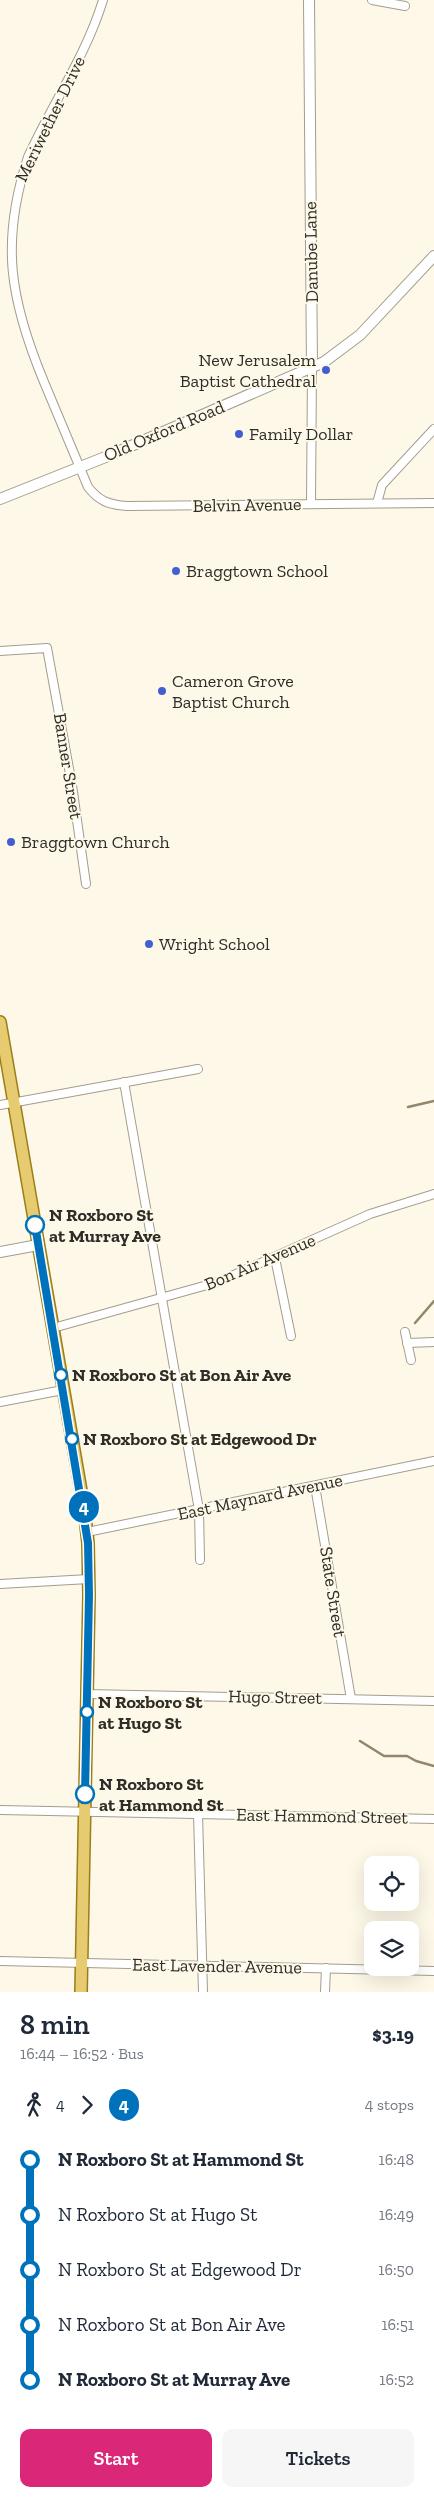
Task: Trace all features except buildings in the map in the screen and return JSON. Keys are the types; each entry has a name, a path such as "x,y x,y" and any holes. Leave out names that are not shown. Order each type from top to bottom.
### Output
{"main road":[{"path":"0,1022 87,1532 89,1579 81,1992"}],"street":[{"name":"Meriwether Drive","path":"80,467 17,315 10,284 7,243 12,201 26,164 88,41 103,0"},
{"name":"Danube Lane","path":"309,0 312,368 311,504"},
{"path":"372,0 405,6"},
{"name":"Old Oxford Road","path":"0,499 312,368 346,348 434,256"},
{"path":"377,504 382,484 434,429"},
{"name":"Belvin Avenue","path":"80,467 95,496 112,504 434,503"},
{"name":"Banner Street","path":"0,651 47,648 72,785 86,884"},
{"path":"0,1105 198,1069"},
{"path":"124,1082 199,1510 200,1560"},
{"name":"Bon Air Avenue","path":"53,1328 218,1282 370,1214 434,1194"},
{"path":"0,1252 38,1245"},
{"path":"275,1258 291,1336"},
{"path":"405,1332 411,1360"},
{"path":"407,1343 434,1342"},
{"path":"0,1402 64,1390"},
{"name":"East Maynard Avenue","path":"87,1532 434,1461"},
{"name":"State Street","path":"315,1486 351,1699"},
{"path":"0,1584 89,1579"},
{"name":"Hugo Street","path":"87,1694 434,1701"},
{"name":"East Hammond Street","path":"0,1810 434,1819"},
{"path":"198,1814 204,1992"},
{"name":"East Lavender Avenue","path":"0,1961 434,1971"},
{"path":"325,1992 326,1968"}],"waterway":[{"path":"408,1107 434,1101"},
{"path":"415,1323 434,1301"},
{"path":"360,1741 384,1756 407,1756 416,1761 434,1766"}],"bus line":[{"name":"4","path":"35,1225 84,1508 88,1543 89,1595 85,1794"}],"place":[{"name":"New Jerusalem Baptist Cathedral","path":"326,370"},
{"name":"Family Dollar","path":"239,434"},
{"name":"Braggtown School","path":"176,571"},
{"name":"Cameron Grove Baptist Church","path":"162,691"},
{"name":"Braggtown Church","path":"11,842"},
{"name":"Wright School","path":"149,944"},
{"name":"N Roxboro St at Murray Ave","path":"35,1225"},
{"name":"N Roxboro St at Bon Air Ave","path":"61,1375"},
{"name":"N Roxboro St at Edgewood Dr","path":"72,1439"},
{"name":"N Roxboro St at Hugo St","path":"87,1712"},
{"name":"N Roxboro St at Hammond St","path":"85,1794"}]}
